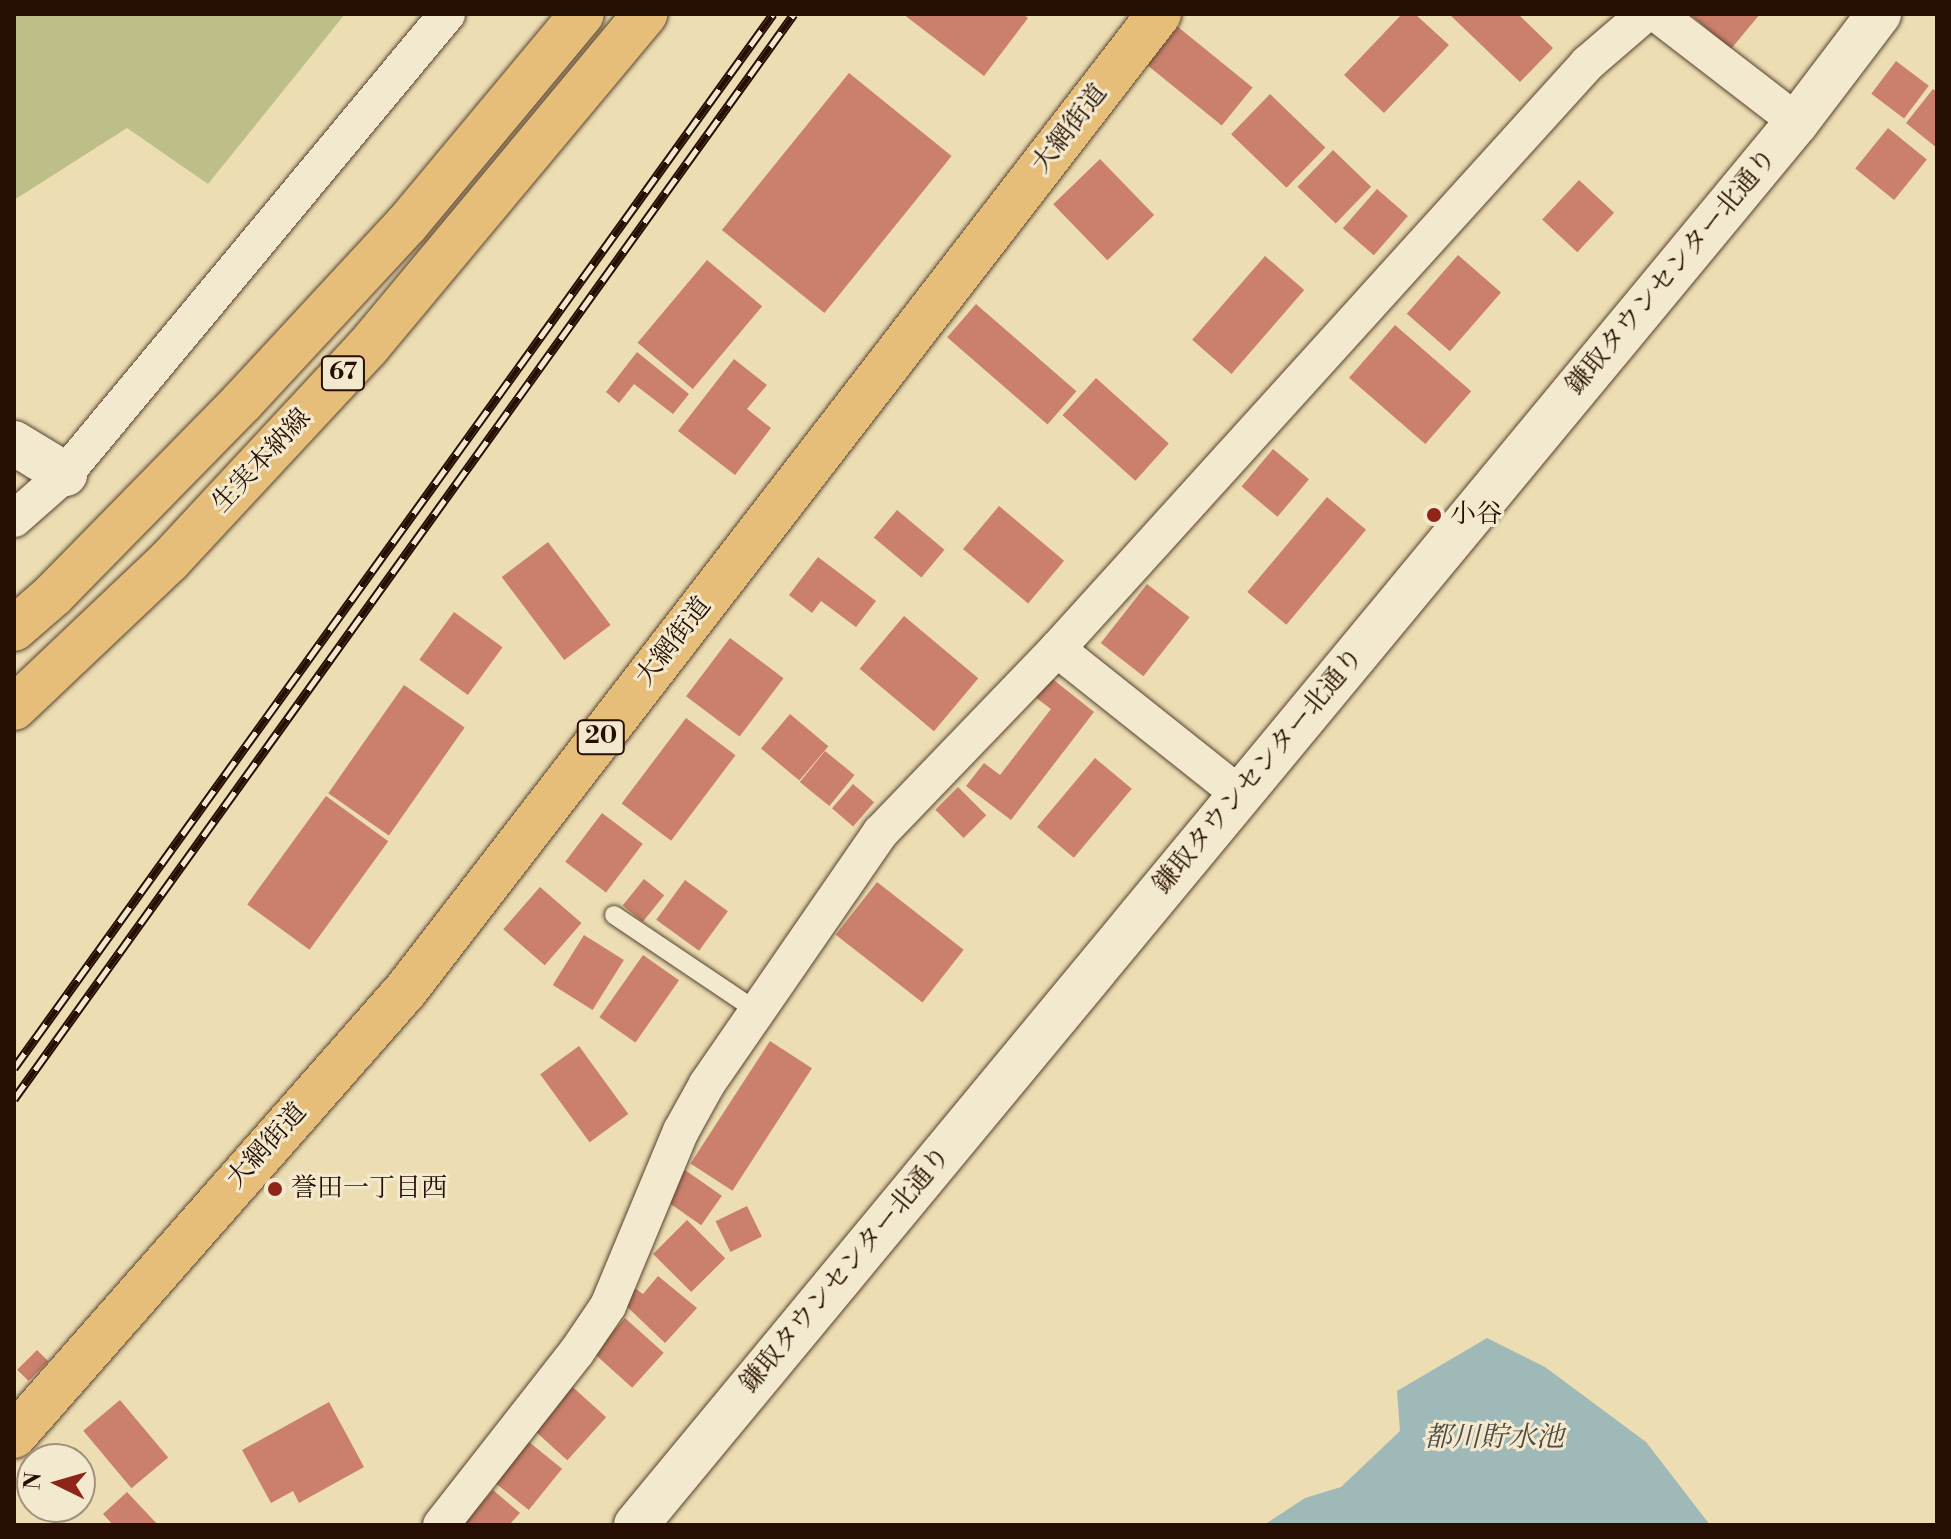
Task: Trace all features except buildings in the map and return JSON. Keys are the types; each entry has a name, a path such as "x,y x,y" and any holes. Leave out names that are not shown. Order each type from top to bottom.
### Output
{"main road":[{"name":"生実本納線","path":"14,629 53,595 242,402 397,236 582,14"},
{"name":"生実本納線","path":"14,708 169,561 367,348 645,14"},
{"name":"大網街道","path":"14,1436 406,990 1159,14"}],"street":[{"path":"14,519 65,474 447,14"},
{"path":"441,1525 576,1353 608,1306 681,1131 707,1084 881,832 1057,649 1588,63 1645,14"},
{"path":"1657,14 1797,122"},
{"name":"鎌取タウンセンター北通り","path":"636,1525 1797,122 1879,14"},
{"path":"14,443 65,474"},
{"path":"1057,649 1239,794"}],"lane":[{"path":"614,915 757,1011"}],"green space":[{"path":"14,14 345,14 208,184 127,128 14,200"}],"water":[{"name":"都川貯水池","path":"1487,1338 1545,1367 1646,1442 1710,1525 1264,1525 1305,1498 1341,1487 1400,1431 1397,1391"}],"railway":[{"path":"14,1068 773,14"},
{"path":"14,1099 794,14"}],"place":[{"name":"小谷","path":"1434,515"},
{"name":"誉田一丁目西","path":"275,1189"}]}
